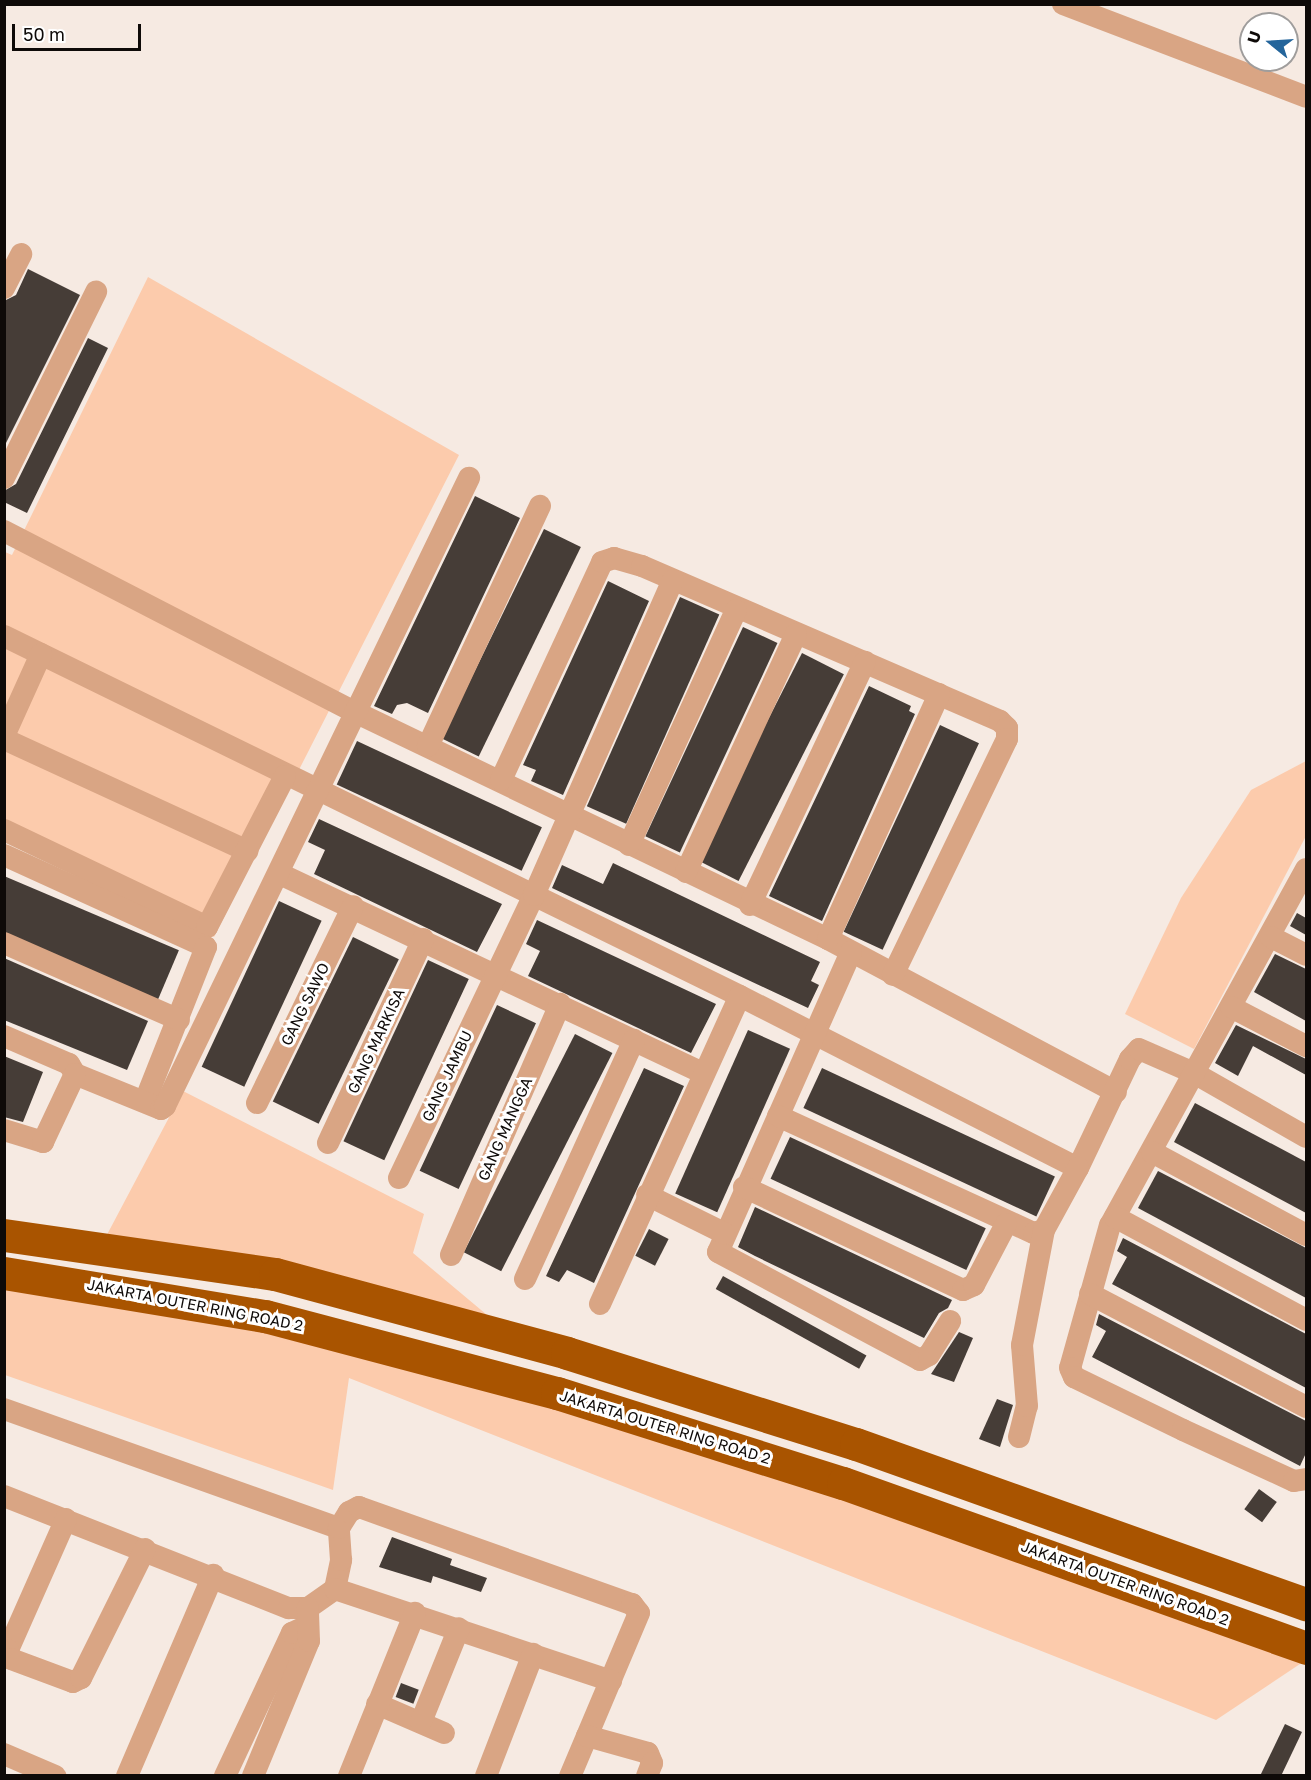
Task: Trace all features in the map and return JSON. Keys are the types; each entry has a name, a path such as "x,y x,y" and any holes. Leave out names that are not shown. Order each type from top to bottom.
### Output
{"highway":[{"path":"4,1235 275,1274 567,1353 856,1444 1306,1604"},
{"name":"JAKARTA OUTER RING ROAD 2","path":"4,1273 265,1316 557,1393 843,1483 1306,1648"}],"street":[{"path":"1063,4 1306,97"},
{"path":"4,288 21,254"},
{"path":"4,478 96,292"},
{"path":"4,1035 69,1064 75,1074 145,1101 165,1106 320,792 355,712 469,478"},
{"path":"428,746 540,506"},
{"path":"4,531 355,712 501,780 750,905 828,939 1116,1092"},
{"path":"501,780 602,562 621,558 736,610 865,662 1000,721 1007,728 1007,739 893,975"},
{"name":"GANG JAMBU","path":"399,1178 534,894 674,580"},
{"path":"629,845 736,610"},
{"path":"686,872 796,634"},
{"path":"4,636 285,776 534,894 740,996 814,1036 1078,1168"},
{"path":"41,654 4,737 247,851"},
{"path":"750,905 865,662"},
{"path":"828,939 939,694"},
{"path":"4,830 207,927 285,776"},
{"path":"4,855 204,945 179,1020 145,1101"},
{"path":"1306,869 1271,937 1115,1217 1099,1251 1090,1294 1070,1363 1074,1377 1294,1481 1306,1479"},
{"path":"280,874 353,906 703,1072"},
{"name":"GANG SAWO","path":"257,1103 353,906"},
{"path":"1271,937 1306,955"},
{"name":"GANG MARKISA","path":"328,1143 423,939"},
{"path":"4,943 179,1020"},
{"path":"851,952 718,1245 721,1256 920,1360 929,1355 950,1321"},
{"path":"600,1304 647,1195 740,996"},
{"name":"GANG MANGGA","path":"451,1255 560,1004"},
{"path":"1231,1007 1306,1046"},
{"path":"525,1279 634,1040"},
{"path":"1019,1437 1027,1406 1022,1345 1044,1230 1139,1050 1194,1073 1306,1137"},
{"path":"4,1130 43,1143 75,1074"},
{"path":"778,1116 1006,1224 1034,1233 1044,1230"},
{"path":"1152,1152 1306,1235"},
{"path":"744,1187 963,1290 974,1285 1006,1224"},
{"path":"647,1195 724,1233"},
{"path":"1115,1217 1306,1320"},
{"path":"1090,1294 1306,1407"},
{"path":"4,1409 339,1528"},
{"path":"4,1496 213,1575 307,1617"},
{"path":"225,1776 292,1633 335,1589 341,1560 339,1528 354,1508 365,1508 632,1604 639,1614 570,1776"},
{"path":"66,1519 8,1650 11,1659 32,1667 73,1682 81,1678 145,1549"},
{"path":"127,1776 213,1575"},
{"path":"335,1589 415,1613 611,1681"},
{"path":"349,1776 376,1704 415,1613"},
{"path":"253,1776 309,1641 307,1617"},
{"path":"421,1722 459,1628"},
{"path":"486,1776 533,1654"},
{"path":"376,1704 444,1733"},
{"path":"587,1736 648,1753 652,1763 647,1776"},
{"path":"4,1754 55,1776"}],"shaded area":[{"path":"148,277 459,455 214,937 5,841 5,552 12,555"},
{"path":"1306,761 1306,836 1194,1049 1125,1014 1181,898 1251,790"},
{"path":"183,1091 424,1214 413,1253 517,1340 101,1246"},
{"path":"5,1273 557,1393 1306,1660 1216,1720 349,1378 333,1490 5,1375"}],"building":[{"path":"28,269 80,295 4,447 4,301 16,295"},
{"path":"88,338 108,348 27,513 4,502 4,491 16,484"},
{"path":"475,496 520,518 428,713 407,703 397,705 392,714 374,706"},
{"path":"544,529 581,547 479,756 442,738"},
{"path":"608,581 649,601 563,795 531,781 536,770 523,765"},
{"path":"680,597 719,614 626,824 587,806"},
{"path":"743,627 777,643 680,852 645,836"},
{"path":"802,653 844,674 739,881 697,860"},
{"path":"869,686 911,706 909,711 915,714 822,921 769,896"},
{"path":"940,725 979,743 883,950 844,932"},
{"path":"357,741 542,827 522,871 337,785"},
{"path":"319,819 502,904 477,952 314,874 325,850 308,842"},
{"path":"613,863 820,962 811,981 819,985 808,1008 552,888 562,865 603,884"},
{"path":"4,876 179,950 158,1000 4,935"},
{"path":"279,901 322,921 244,1087 202,1067"},
{"path":"1297,913 1306,918 1306,935 1290,926"},
{"path":"537,920 716,1004 691,1053 528,976 540,951 526,944"},
{"path":"353,937 399,959 319,1124 273,1101"},
{"path":"1275,954 1306,969 1306,1021 1254,992"},
{"path":"4,958 148,1021 127,1070 4,1020"},
{"path":"428,960 469,979 384,1160 343,1141"},
{"path":"497,1005 536,1023 459,1189 420,1171"},
{"path":"1236,1025 1306,1059 1306,1075 1253,1046 1238,1076 1215,1063"},
{"path":"748,1030 790,1049 717,1212 675,1194"},
{"path":"575,1034 612,1053 501,1271 464,1252"},
{"path":"4,1056 43,1072 23,1122 4,1117"},
{"path":"644,1068 684,1086 594,1283 567,1270 559,1282 546,1276"},
{"path":"822,1068 1055,1177 1036,1216 803,1108"},
{"path":"1195,1103 1306,1162 1306,1213 1174,1142"},
{"path":"790,1137 986,1228 966,1270 771,1179"},
{"path":"1158,1171 1306,1248 1306,1298 1138,1208"},
{"path":"755,1207 952,1300 948,1308 939,1313 924,1338 738,1247"},
{"path":"649,1229 669,1239 655,1266 635,1256"},
{"path":"1123,1238 1306,1334 1306,1388 1112,1284 1127,1257 1117,1251"},
{"path":"723,1276 866,1356 859,1369 716,1289"},
{"path":"1099,1314 1306,1421 1306,1453 1300,1466 1092,1357 1106,1331 1096,1325"},
{"path":"959,1332 973,1338 954,1382 931,1374"},
{"path":"997,1399 1013,1405 1000,1447 979,1439"},
{"path":"1259,1489 1277,1502 1262,1522 1244,1509"},
{"path":"392,1537 452,1559 450,1565 487,1578 481,1592 433,1576 431,1583 379,1567"},
{"path":"401,1683 419,1690 413,1704 396,1697"},
{"path":"1285,1724 1302,1732 1281,1776 1260,1776"}]}
